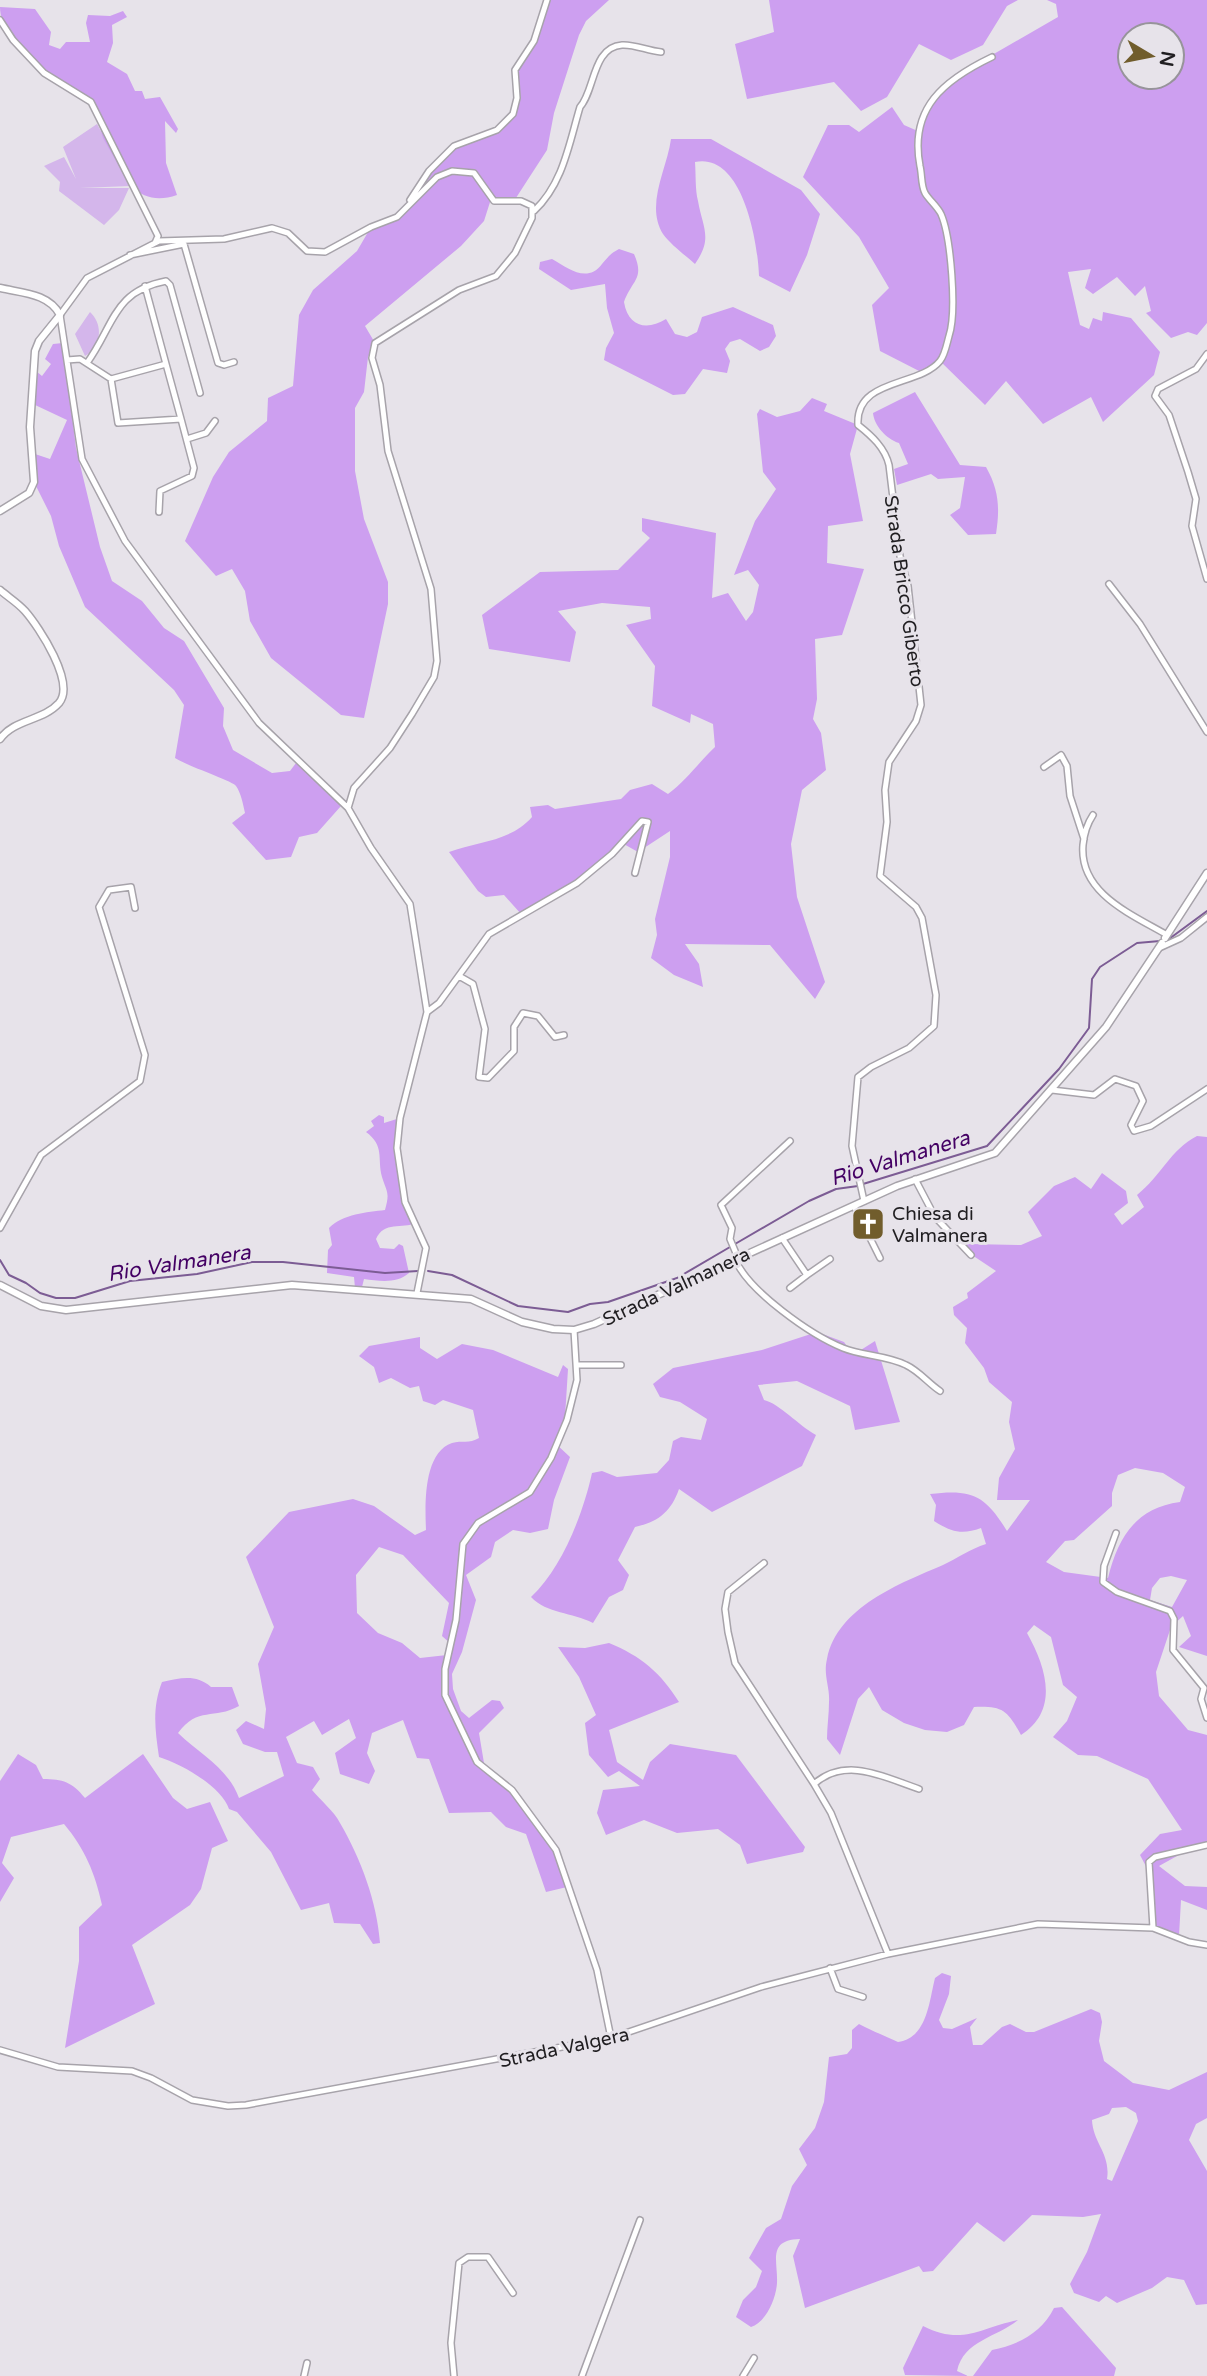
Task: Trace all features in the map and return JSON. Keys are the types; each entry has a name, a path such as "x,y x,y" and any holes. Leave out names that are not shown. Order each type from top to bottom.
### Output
{"street":[{"path":"409,203 429,171 454,146 497,130 513,114 517,98 515,70 534,41 547,0"},
{"path":"0,20 13,40 44,73 91,102 158,236 155,243"},
{"path":"348,808 354,788 390,748 412,714 434,677 437,662 431,589 388,451 380,385 372,350 375,343 459,290 496,276 515,253 534,211 547,196 564,166 595,69 617,45 661,52"},
{"name":"Strada Bricco Giberto","path":"864,1201 852,1146 858,1077 871,1067 909,1048 934,1026 936,995 922,918 916,907 880,876 887,822 885,790 889,762 916,721 921,705 908,586 900,556 889,465 886,455 870,434 858,425 857,417 859,407 869,397 902,379 923,373 940,361 943,354 951,332 952,276 940,212 924,191 918,135 928,103 954,77 992,57"},
{"path":"0,511 29,493 34,482 30,427 35,395 35,351 39,341 87,278 127,255 155,243 178,239 224,239 272,228 288,233 307,251 325,253 371,227 397,216 437,177 446,172 462,170 480,178 494,201 524,202 534,211"},
{"path":"127,255 184,244 218,363 224,365 234,362"},
{"path":"87,363 121,303 145,286 166,281 170,285 200,393"},
{"path":"145,286 194,468 192,476 160,491 159,512"},
{"path":"0,288 44,298 51,302 60,314 82,459 125,541 258,723 348,808 371,848 410,904 428,1012 400,1118 397,1148 405,1202 425,1241 424,1266 417,1293"},
{"path":"1207,354 1196,369 1157,389 1155,396 1174,428 1196,499 1192,526 1207,579"},
{"path":"67,360 80,359 111,379 118,423 181,419"},
{"path":"111,379 166,364"},
{"path":"187,439 206,433 215,421"},
{"path":"1109,584 1140,624 1207,732"},
{"path":"0,590 24,610 46,639 63,687 63,696 58,704 7,729 0,739"},
{"path":"1044,767 1062,755 1067,766 1070,796 1084,839"},
{"path":"1093,815 1084,839 1082,861 1095,887 1163,941 1181,938 1207,917"},
{"path":"428,1012 439,1003 489,934 577,883 612,854 633,827 642,821 648,822 635,873"},
{"name":"Strada Valmanera","path":"0,1285 41,1307 66,1310 279,1285 471,1299 522,1322 574,1329 619,1314 915,1179 995,1153 1106,1027 1207,873"},
{"path":"0,1228 41,1155 140,1082 145,1055 99,907 109,891 131,887 135,908"},
{"path":"459,976 472,984 485,1029 479,1077 488,1078 514,1051 514,1027 520,1015 530,1013 538,1016 553,1035 564,1035"},
{"path":"1052,1090 1094,1095 1115,1079 1136,1086 1143,1101 1131,1125 1134,1132 1151,1126 1207,1089"},
{"path":"790,1141 721,1205 732,1228 732,1246 740,1271 759,1290 824,1339 844,1349 904,1363 940,1391"},
{"path":"915,1179 935,1217 971,1255"},
{"path":"853,1206 880,1258"},
{"path":"782,1238 807,1275"},
{"path":"790,1288 830,1259"},
{"path":"574,1329 577,1380 567,1420 536,1486 478,1523 464,1544 456,1620 445,1669 445,1695 477,1762 512,1790 530,1810 556,1850 597,1970 611,2038"},
{"path":"577,1365 621,1365"},
{"path":"1116,1533 1104,1566 1103,1582 1117,1592 1170,1611 1174,1619 1173,1650 1204,1688 1202,1707 1207,1718"},
{"path":"764,1563 728,1592 725,1609 735,1663 831,1813 888,1954"},
{"path":"814,1784 824,1775 852,1768 919,1789"},
{"path":"1153,1928 1149,1862 1154,1857 1207,1845"},
{"name":"Strada Valgera","path":"0,2050 58,2067 132,2071 192,2100 228,2106 298,2096 633,2034 721,1998 830,1968 1038,1924 1153,1928 1189,1942 1207,1945"},
{"path":"830,1968 838,1989 863,1997"},
{"path":"582,2376 640,2220"},
{"path":"454,2376 451,2343 462,2259 488,2257 513,2293"},
{"path":"743,2376 754,2358"},
{"path":"304,2376 307,2363"}],"shaded area":[{"path":"547,0 609,0 586,21 579,35 554,113 547,150 514,201 491,199 484,221 461,246 365,326 375,343 368,357 364,392 355,408 355,471 364,519 388,582 388,604 364,718 341,715 271,658 250,621 245,591 232,569 216,576 185,541 213,477 229,452 267,421 268,398 293,386 299,315 313,290 357,251 371,227 397,217 429,172 454,146 497,130 513,114 517,98 515,70 534,41"},
{"path":"769,0 1018,0 1007,6 983,45 951,60 919,44 887,97 861,111 834,82 747,99 735,44 774,32"},
{"path":"1047,0 1207,0 1207,323 1197,335 1188,332 1171,338 1146,313 1151,311 1145,286 1135,296 1117,277 1093,294 1085,288 1091,269 1068,272 1080,325 1089,329 1093,318 1102,321 1103,312 1131,318 1160,352 1154,375 1103,422 1091,397 1043,424 1006,381 985,405 940,361 923,373 880,351 872,305 889,288 859,237 803,177 828,125 849,125 859,132 892,107 904,125 920,132 928,103 954,77 1058,17 1056,4"},
{"path":"0,7 35,9 51,32 49,45 60,49 66,42 90,42 86,23 88,15 110,16 123,11 127,17 112,25 113,43 107,62 127,74 135,91 142,91 145,99 160,97 178,129 176,133 165,121 166,163 177,195 152,198 130,186 103,138 94,107 51,77 22,50 10,36"},
{"path":"97,124 130,186 80,188 129,188 119,210 104,225 59,191 60,182 44,166 64,157 76,179 63,147"},
{"path":"671,139 711,139 801,190 820,214 807,255 790,292 759,276 755,243 745,203 725,171 711,163 695,162 696,192 705,240 695,264 663,234 658,223 657,199"},
{"path":"619,249 634,254 637,262 638,274 624,302 634,322 652,325 666,319 675,334 687,337 697,332 702,317 733,307 773,325 776,336 769,347 760,351 740,339 730,342 725,349 730,361 727,373 703,369 685,394 673,395 604,360 606,348 614,333 607,308 605,284 571,290 539,269 540,262 552,259 571,270 590,273"},
{"path":"90,312 97,323 99,335 94,347 85,356 75,334"},
{"path":"63,343 76,448 100,547 112,581 142,601 164,628 184,641 224,708 223,726 233,750 272,773 290,771 296,763 341,806 317,833 299,837 291,857 266,860 232,823 245,813 236,786 175,758 184,705 174,690 85,607 59,546 51,516 34,482 32,453 50,459 67,420 33,404 36,371 42,376 51,364 45,359 53,344"},
{"path":"915,392 960,465 986,467 997,499 996,534 968,535 950,515 960,508 965,477 938,479 931,474 897,485 894,469 908,464 899,443 881,431 873,413"},
{"path":"812,398 827,404 824,411 858,425 850,454 863,521 828,526 827,563 864,569 842,635 815,639 817,699 813,719 821,733 826,770 802,790 791,844 797,897 825,982 815,999 770,945 685,944 699,964 703,987 674,975 651,958 657,935 655,919 670,857 670,831 638,852 622,843 591,872 522,915 504,895 486,897 478,891 449,852 493,840 514,831 532,817 530,807 548,805 555,809 621,799 630,790 652,784 668,794 715,747 713,724 691,714 690,723 652,706 655,666 626,625 651,619 650,607 602,603 558,611 576,632 570,662 489,649 482,615 540,572 618,570 650,538 642,531 642,518 716,533 712,598 728,593 746,621 753,612 759,585 748,570 734,575 755,521 776,489 763,472 757,414 760,409 777,417 800,411"},
{"path":"379,1115 384,1117 384,1123 400,1118 401,1172 416,1223 388,1228 379,1233 376,1239 380,1248 394,1249 399,1244 403,1246 409,1273 393,1280 364,1279 362,1287 355,1288 354,1277 327,1273 328,1250 332,1245 329,1228 348,1217 385,1210 387,1193 378,1147 366,1132 374,1126 371,1121"},
{"path":"1197,1136 1207,1137 1207,1656 1179,1647 1191,1636 1183,1616 1171,1627 1156,1672 1159,1696 1188,1730 1207,1735 1207,1847 1186,1851 1159,1866 1185,1886 1207,1887 1207,1910 1181,1900 1179,1936 1155,1926 1150,1874 1140,1855 1160,1834 1182,1830 1148,1779 1097,1756 1078,1755 1053,1737 1067,1721 1077,1697 1063,1685 1051,1637 1034,1625 1027,1633 1040,1660 1046,1687 1041,1713 1033,1725 1021,1735 1003,1711 984,1707 974,1707 964,1725 947,1732 925,1730 904,1723 882,1710 869,1687 858,1699 840,1755 827,1739 829,1697 826,1670 833,1641 843,1625 857,1611 890,1589 986,1544 981,1528 957,1531 934,1521 936,1505 930,1494 957,1493 976,1497 992,1509 1007,1531 1030,1500 997,1500 999,1478 1015,1449 1009,1422 1012,1402 989,1382 984,1368 965,1343 967,1328 954,1315 953,1307 968,1298 967,1293 996,1271 972,1255 948,1232 963,1235 971,1244 1021,1245 1042,1236 1028,1212 1054,1186 1075,1177 1091,1189 1102,1173 1126,1191 1128,1203 1114,1214 1122,1225 1144,1207 1137,1195","holes":["1135,1468 1163,1473 1185,1487 1180,1502 1152,1511 1131,1527 1117,1550 1108,1578 1064,1572 1046,1562 1065,1541 1074,1540 1112,1506 1112,1493 1118,1475","1171,1576 1187,1580 1172,1607 1150,1600 1152,1588 1160,1578"]},
{"path":"817,1332 844,1342 853,1355 875,1341 900,1422 855,1430 850,1406 797,1381 758,1385 764,1400 816,1435 802,1466 712,1512 679,1489 663,1515 635,1527 618,1560 629,1575 623,1590 609,1597 593,1623 544,1607 531,1597 552,1571 570,1540 592,1473 602,1471 617,1477 657,1473 669,1460 673,1441 681,1437 701,1440 707,1419 680,1402 660,1397 653,1384 673,1368 762,1350"},
{"path":"420,1337 420,1348 437,1359 462,1344 493,1350 558,1377 563,1365 568,1369 565,1417 555,1443 570,1457 554,1500 548,1529 530,1533 513,1530 495,1542 491,1557 466,1575 476,1600 462,1652 452,1674 453,1689 461,1711 469,1718 492,1700 500,1701 504,1708 479,1733 485,1769 512,1790 556,1850 567,1887 546,1892 526,1834 506,1827 491,1812 449,1813 429,1759 417,1758 403,1720 372,1733 367,1753 375,1771 369,1784 340,1774 335,1753 356,1738 349,1719 322,1735 314,1721 286,1737 297,1763 313,1767 320,1779 312,1790 337,1819 361,1866 372,1897 378,1928 380,1943 373,1944 360,1924 334,1923 329,1903 301,1910 271,1852 237,1812 229,1809 218,1793 200,1777 159,1757 155,1719 162,1682 188,1678 200,1680 211,1687 232,1687 239,1706 192,1719 178,1733 221,1770 239,1798 284,1776 277,1752 265,1752 243,1744 236,1730 246,1721 264,1729 266,1709 258,1664 274,1627 246,1557 289,1512 353,1499 374,1506 415,1535 426,1530 428,1481 436,1457 452,1443 479,1438 473,1410 443,1400 435,1405 423,1401 419,1386 410,1388 391,1378 379,1383 374,1367 359,1356 369,1346","holes":["379,1547 403,1555 449,1603 442,1636 451,1644 447,1655 420,1658 402,1643 378,1633 357,1613 356,1575"]},
{"path":"609,1643 649,1666 679,1702 609,1730 617,1762 643,1780 650,1762 670,1744 736,1755 805,1847 803,1852 747,1864 740,1845 718,1829 677,1833 644,1820 606,1835 597,1813 603,1790 640,1786 619,1771 608,1777 589,1755 585,1723 596,1715 579,1677 558,1647 585,1648"},
{"path":"18,1754 36,1765 43,1779 67,1782 85,1798 143,1754 173,1798 187,1809 210,1802 228,1841 212,1848 201,1889 190,1905 132,1945 155,2004 65,2048 79,1961 79,1927 102,1905 88,1862 64,1824 11,1837 2,1863 14,1878 0,1902 0,1781"},
{"path":"942,1973 951,1976 949,1994 939,2020 943,2028 952,2029 977,2018 970,2027 973,2045 982,2045 1002,2027 1010,2024 1026,2032 1034,2032 1091,2009 1100,2013 1102,2022 1099,2041 1104,2061 1133,2083 1169,2090 1207,2072 1207,2118 1196,2124 1189,2140 1207,2171 1207,2304 1196,2305 1184,2280 1167,2277 1152,2288 1117,2303 1106,2296 1099,2302 1074,2293 1070,2284 1087,2252 1101,2214 1083,2217 1032,2215 1004,2242 977,2222 933,2271 923,2272 919,2266 805,2308 793,2256 800,2239 790,2240 783,2243 776,2253 777,2283 766,2315 751,2327 736,2317 743,2300 756,2287 762,2271 749,2258 766,2228 781,2219 792,2186 807,2165 799,2149 815,2128 824,2102 829,2057 847,2054 852,2048 852,2030 859,2024 898,2042 915,2034 925,2018 935,1978","holes":["1126,2107 1136,2113 1138,2121 1112,2181 1107,2179 1106,2162 1092,2120 1109,2114 1112,2108"]},
{"path":"1062,2307 1116,2368 1114,2376 973,2376 992,2350 1029,2336 1043,2324 1054,2308"},
{"path":"1018,2320 966,2352 957,2371 968,2376 905,2375 903,2368 923,2326 949,2335 960,2335"}],"waterway":[{"name":"Rio Valmanera","path":"1169,939 1207,911"},
{"name":"Rio Valmanera","path":"863,1184 987,1146 1059,1069 1089,1028 1092,979 1100,967 1137,943 1160,941"},
{"name":"Rio Valmanera","path":"735,1244 809,1201 836,1189 858,1186"},
{"name":"Rio Valmanera","path":"428,1271 452,1275 518,1306 568,1312 590,1304 608,1302 677,1278 730,1247"},
{"name":"Rio Valmanera","path":"0,1260 9,1275 40,1293 56,1298 75,1298 130,1281 197,1274 252,1262 283,1262 385,1273 418,1271"}],"place":[{"name":"Chiesa di Valmanera","path":"868,1224"}]}
